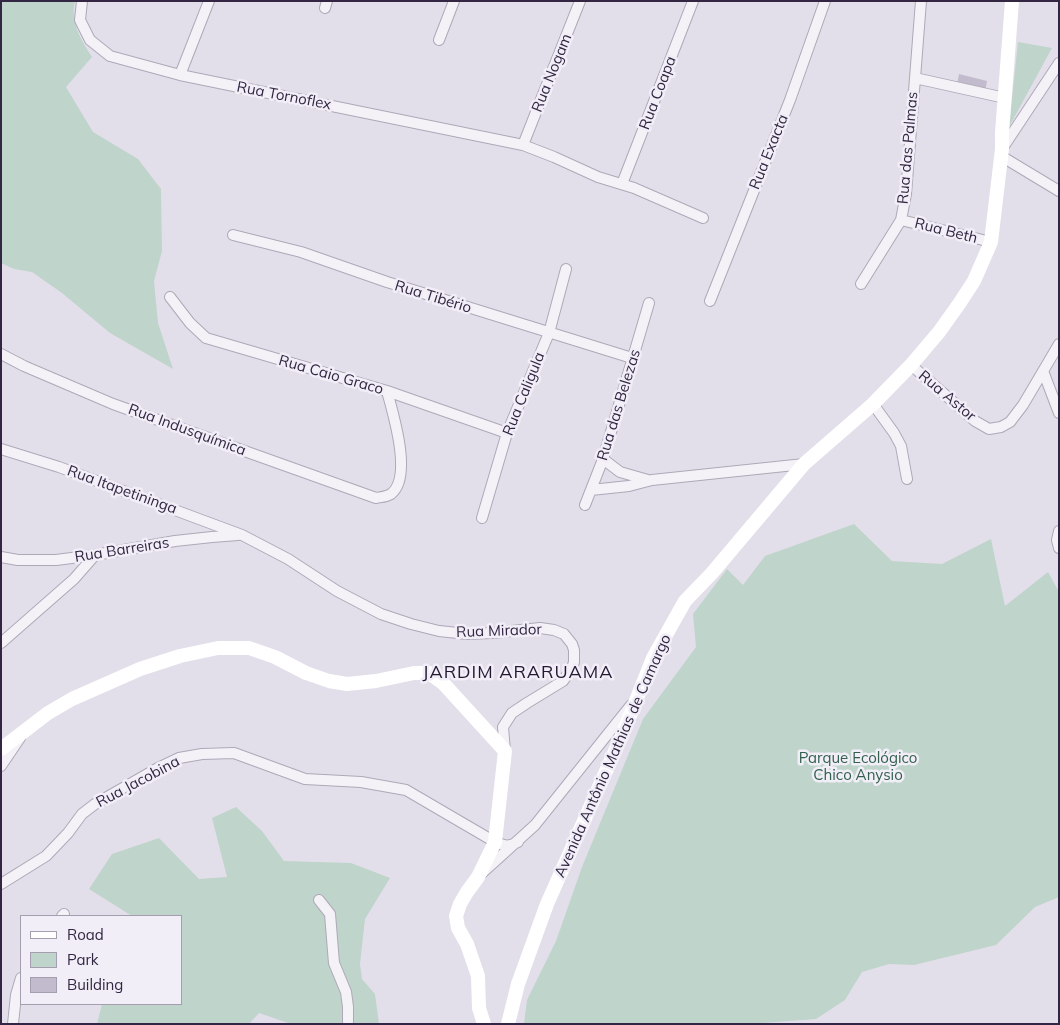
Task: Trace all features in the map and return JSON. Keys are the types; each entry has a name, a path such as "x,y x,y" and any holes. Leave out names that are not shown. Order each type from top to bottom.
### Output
{"street":[{"name":"Rua Tornoflex","path":"82,1 80,20 90,40 110,56 180,75 524,145"},
{"path":"180,75 209,1"},
{"path":"439,40 454,1"},
{"name":"Rua Nogam","path":"524,145 580,1"},
{"name":"Rua Coapa","path":"622,184 694,1"},
{"name":"Rua Exacta","path":"710,301 790,100 825,1"},
{"name":"Rua das Palmas","path":"862,284 902,220 906,194 922,1"},
{"name":"Avenida Antônio Mathias de Camargo","path":"508,1024 518,984 547,904 623,733 653,658 685,601 804,464 873,404 911,365 939,332 974,281 992,242 1002,152 1012,1"},
{"path":"1059,62 1002,152 1059,190"},
{"path":"915,78 1005,98"},
{"path":"524,145 598,176 634,188 703,218"},
{"name":"Rua Beth","path":"902,220 992,242"},
{"name":"Rua Tibério","path":"233,235 301,252 387,282 632,358"},
{"name":"Rua Caligula","path":"482,518 507,433 549,333 566,269"},
{"name":"Rua Caio Graco","path":"170,297 190,323 206,338 387,390 507,433"},
{"name":"Rua das Belezas","path":"585,505 603,460 649,303"},
{"name":"Rua Astor","path":"911,365 974,421 989,429 1001,427 1010,422 1023,405 1059,344"},
{"name":"Rua Indusquímica","path":"1,354 24,366 114,404 376,498 385,497 393,492 401,468 401,455 387,390"},
{"path":"1043,370 1059,413"},
{"path":"873,404 901,446 907,479"},
{"name":"Rua Itapetininga","path":"1,449 59,467 242,535"},
{"path":"603,460 620,472 652,480"},
{"path":"591,490 629,486 652,480 804,464"},
{"path":"1059,531 1057,540 1059,548"},
{"name":"Rua Barreiras","path":"1,558 56,560 175,541 242,535"},
{"name":"Rua Mirador","path":"242,535 288,559 337,591 381,614 411,624 439,631 467,634 540,628 564,634 574,650 572,668 563,681 512,713 503,727 505,751"},
{"path":"1,643 67,586 95,555"},
{"path":"1,749 48,712 72,699 140,670 180,656 218,648 249,648 275,657 306,674 347,684 376,681 414,673 429,673 444,683 505,751 495,842 456,916 458,928 467,944 478,976 479,1008 484,1024"},
{"path":"478,877 535,825 636,699"},
{"path":"1,766 24,730"},
{"name":"Rua Jacobina","path":"1,884 46,856 68,833 82,814 95,804 179,758 202,754 234,753 305,779 361,782 406,790 495,842"},
{"path":"495,842 505,846 518,842"},
{"path":"319,900 330,914 334,963 346,992 348,1024"},
{"path":"13,1024 16,995 20,981"}],"green space":[{"path":"1,1 75,1 75,23 80,37 92,57 66,87 93,132 138,159 161,189 162,251 154,281 158,323 173,369 110,333 62,293 32,272 14,269 1,263"},
{"path":"1018,42 1052,48 1009,127"},
{"name":"Parque Ecológico Chico Anysio","path":"854,524 892,561 942,564 991,539 1005,606 1048,572 1059,592 1059,897 1035,907 996,945 914,965 889,964 862,972 845,1000 816,1019 749,1024 524,1024 527,1000 556,941 582,867 643,719 696,647 693,614 727,569 743,585 765,556"},
{"path":"236,807 262,831 284,861 351,863 390,878 365,919 360,964 362,979 375,994 379,1024 291,1024 259,1013 249,1024 97,1024 102,1005 182,1005 182,915 130,915 89,889 112,854 159,838 199,879 227,877 212,818"}],"building":[{"path":"959,74 987,81 985,92 957,85"}],"district":[{"name":"JARDIM ARARUAMA","path":"518,673"}]}
